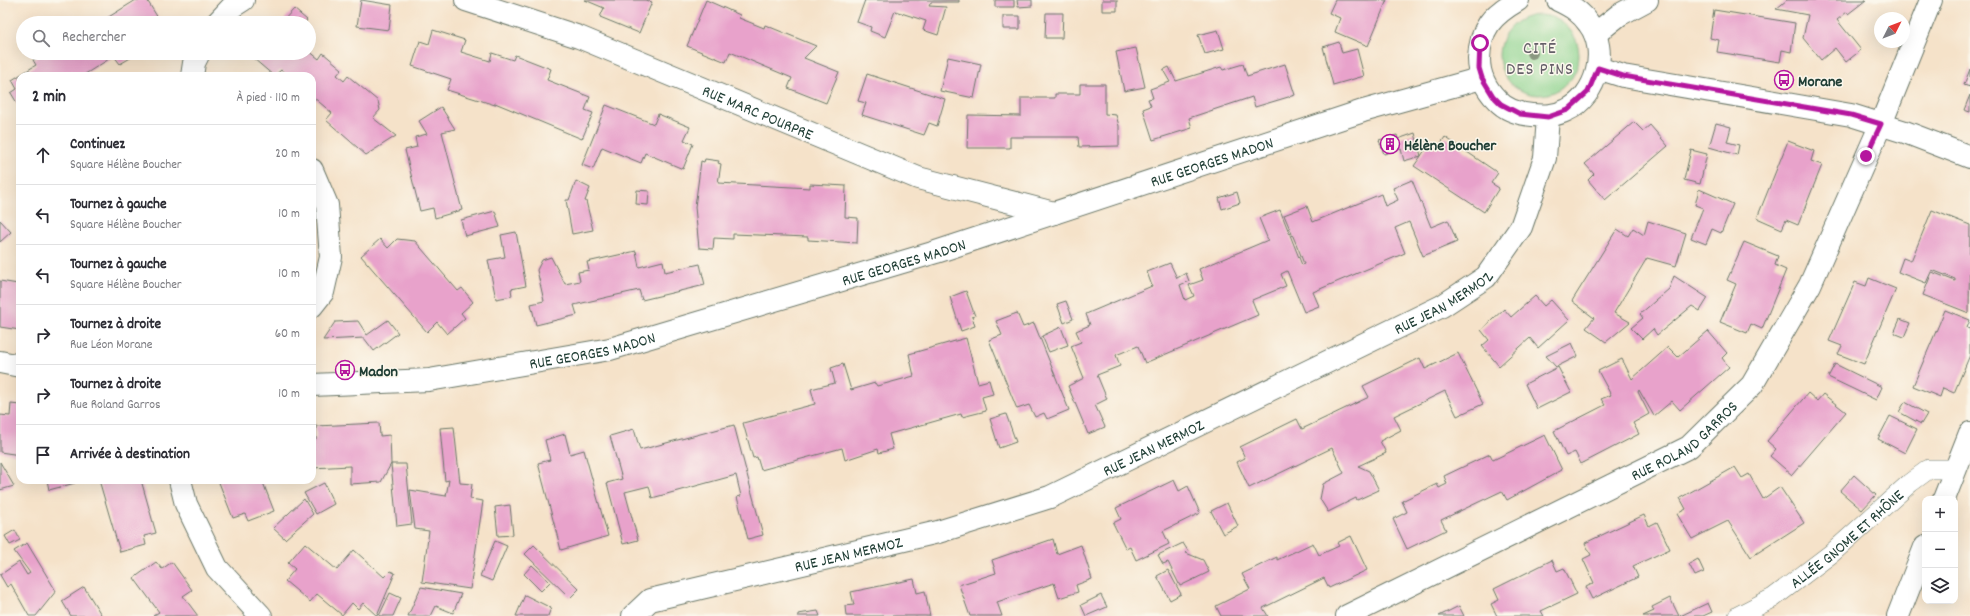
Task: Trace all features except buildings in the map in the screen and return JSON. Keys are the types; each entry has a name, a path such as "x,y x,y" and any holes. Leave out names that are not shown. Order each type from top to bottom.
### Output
{"street":[{"path":"224,16 232,7 243,0"},
{"name":"RUE MARC POURPRE","path":"466,0 579,37 918,178 1054,213"},
{"path":"1518,0 1498,6 1480,43 1479,68 1482,78 1493,96 1501,104 1520,114 1548,117 1568,110 1588,92 1598,68 1598,45 1595,34 1589,24 1575,8 1558,0"},
{"path":"1595,34 1619,15 1647,0"},
{"name":"RUE ROLAND GARROS","path":"1347,616 1689,447 1752,385 1810,285 1881,124 1931,0"},
{"path":"193,72 196,60"},
{"path":"1598,68 1623,76 1851,115 1881,124 1970,158"},
{"name":"RUE GEORGES MADON","path":"316,385 429,380 610,349 936,252 1363,111 1482,78"},
{"name":"RUE JEAN MERMOZ","path":"633,616 650,600 938,532 1050,497 1442,306 1486,277 1522,227 1545,158 1548,117"},
{"path":"316,179 327,205 331,257 323,292 316,301"},
{"path":"0,362 16,365"},
{"path":"1945,496 1970,433"},
{"path":"181,484 186,504 217,568 261,616"},
{"path":"1898,616 1922,555"}],"lane":[{"name":"ALLÉE GNOME ET RHÔNE","path":"1738,616 1773,598 1832,553 1910,483 1929,469 1956,469"}],"green space":[{"path":"1539,15 1554,18 1567,27 1576,40 1579,55 1576,70 1567,83 1554,92 1539,95 1524,92 1511,83 1502,70 1499,55 1502,40 1511,27 1524,18"}],"place":[{"name":"Morane","path":"1784,80"},
{"name":"Hélène Boucher","path":"1390,144"},
{"name":"Madon","path":"345,370"}],"district":[{"name":"CITÉ DES PINS","path":"1540,57"}],"route":[{"path":"1480,43 1479,68 1482,78 1493,96 1501,104 1520,114 1548,117 1568,110 1588,92 1598,68 1623,76 1851,115 1881,124 1866,156"}]}
